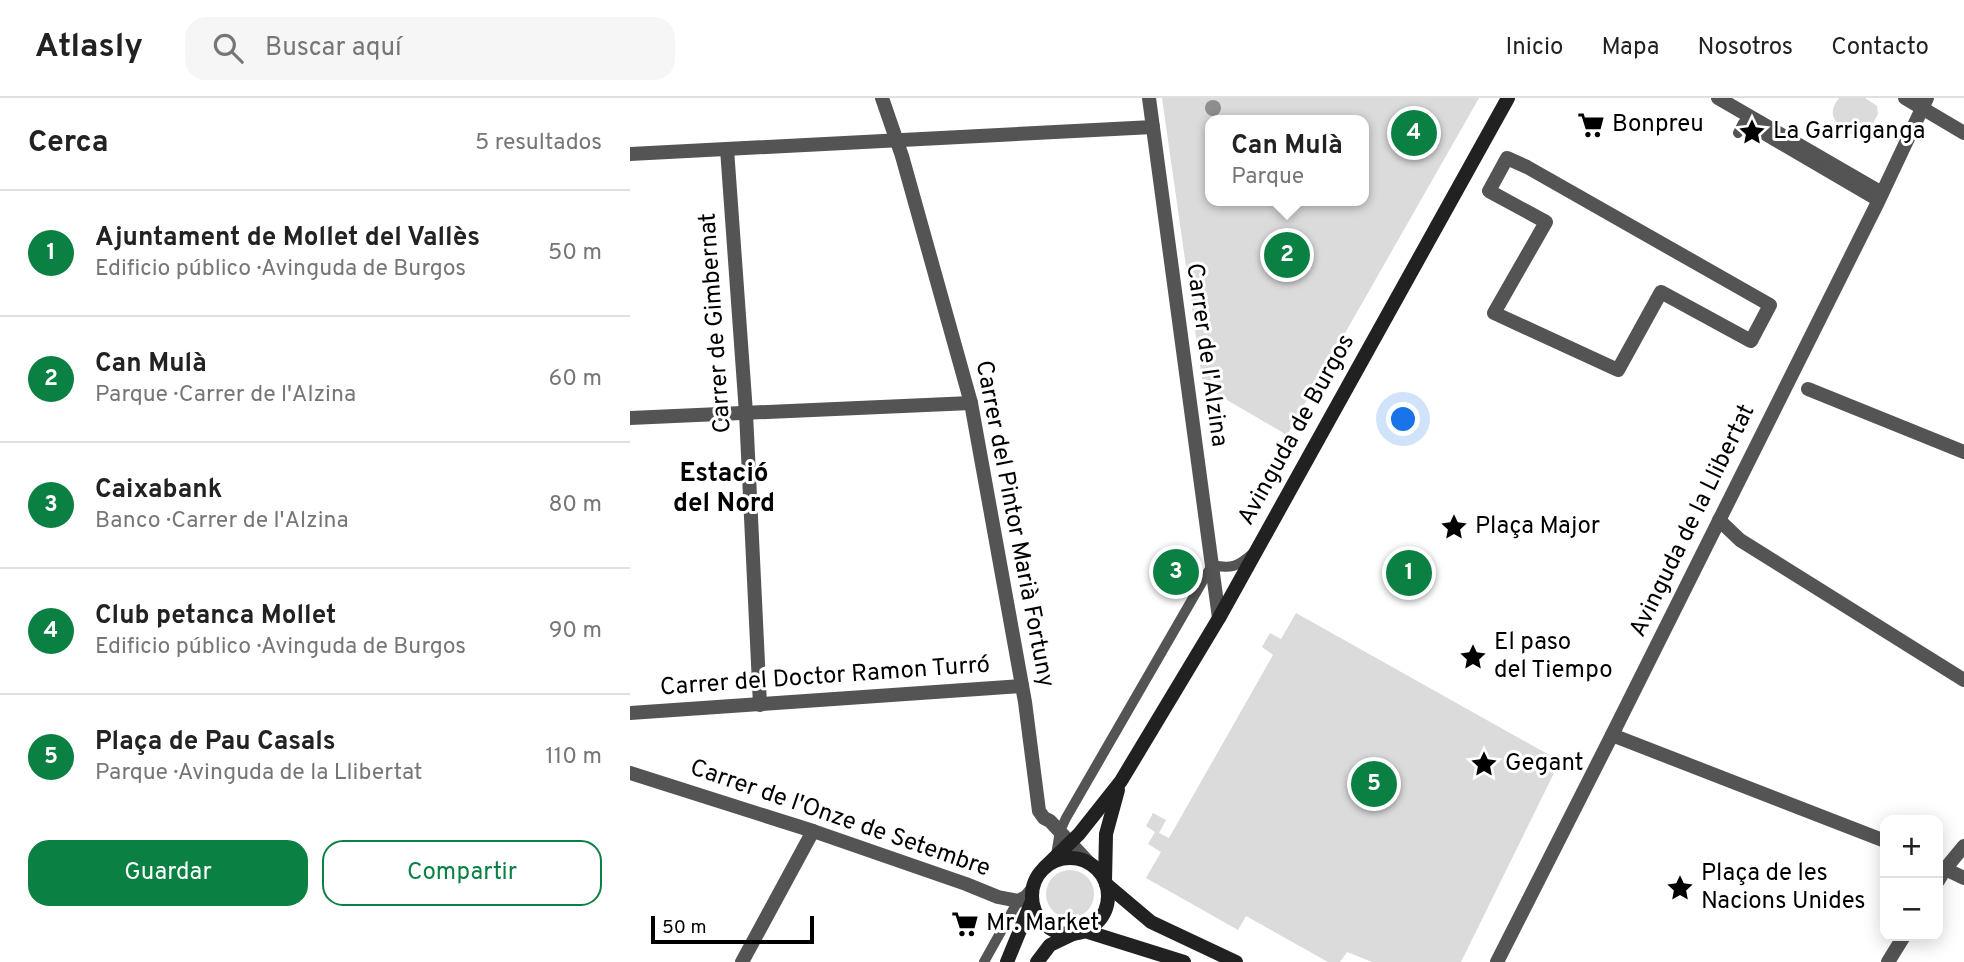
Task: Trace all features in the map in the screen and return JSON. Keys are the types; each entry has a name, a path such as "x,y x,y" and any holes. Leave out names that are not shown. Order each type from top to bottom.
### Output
{"street":[{"name":"Carrer del Pintor Marià Fortuny","path":"882,98 971,403 1022,686 1039,811 1090,863"},
{"name":"Carrer de l'Alzina","path":"1149,98 1219,618"},
{"name":"Avinguda de Burgos","path":"1044,868 1079,834 1121,781 1219,618 1508,98"},
{"path":"1718,98 1880,198"},
{"path":"1905,98 1924,103 1964,133"},
{"name":"Avinguda de la Llibertat","path":"1497,962 1880,198 1924,103"},
{"path":"630,154 1153,127"},
{"name":"Carrer de Gimbernat","path":"727,149 746,413 760,705"},
{"path":"1507,158 1770,305 1751,341 1661,292 1618,370 1494,313 1546,222 1489,191 1507,158"},
{"path":"1808,389 1964,452"},
{"path":"630,418 971,403"},
{"path":"1719,520 1740,540 1964,680"},
{"name":"Carrer del Doctor Ramon Turró","path":"630,713 1022,686"},
{"path":"1612,735 1880,839"},
{"name":"Carrer de l'Onze de Setembre","path":"630,773 813,831 998,897 1028,897"},
{"name":"Avinguda de Burgos","path":"1106,883 1106,834 1121,781"},
{"path":"742,962 813,831"},
{"path":"1943,869 1964,846"},
{"path":"1007,962 1028,897 1039,874 1054,861 1078,858 1090,863 1106,883 1151,922 1236,962"},
{"path":"1943,873 1964,878"},
{"path":"1037,962 1050,944 1079,933 1100,921 1106,910 1106,883"},
{"path":"1028,897 1035,912 1051,929 1061,933 1079,933 1184,962"},
{"path":"1888,962 1901,941"}],"lane":[{"path":"1738,133 1743,123 1880,198"},
{"path":"1056,855 1059,831 1212,565 1227,569 1242,562 1257,550"},
{"path":"984,962 1028,897"}],"shaded area":[{"path":"1162,98 1479,98 1287,435 1203,386"},
{"path":"1839,98 1865,98 1877,106 1878,114 1866,137 1857,138 1836,122 1833,111"},
{"path":"1296,613 1560,761 1461,962 1372,962 1347,952 1340,962 1328,962 1246,916 1238,930 1146,878 1161,852 1148,844 1155,832 1146,826 1153,813 1166,820 1159,833 1169,838 1273,655 1262,647 1270,633 1281,639"},
{"path":"1070,870 1087,877 1094,894 1087,911 1070,918 1053,911 1046,894 1053,877"}],"place":[{"name":"Bonpreu","path":"1591,125"},
{"name":"La Garriganga","path":"1752,132"},
{"name":"Club petanca Mollet","path":"1414,133"},
{"name":"Can Mulà","path":"1287,255"},
{"name":"Plaça Major","path":"1454,527"},
{"name":"Caixabank","path":"1176,572"},
{"name":"Ajuntament de Mollet del Vallès","path":"1409,573"},
{"name":"El paso del Tiempo","path":"1473,657"},
{"name":"Gegant","path":"1484,764"},
{"name":"Plaça de Pau Casals","path":"1374,784"},
{"name":"Plaça de les Nacions Unides","path":"1680,888"},
{"name":"Mr. Market","path":"965,924"}],"district":[{"name":"Estació del Nord","path":"724,489"}]}
